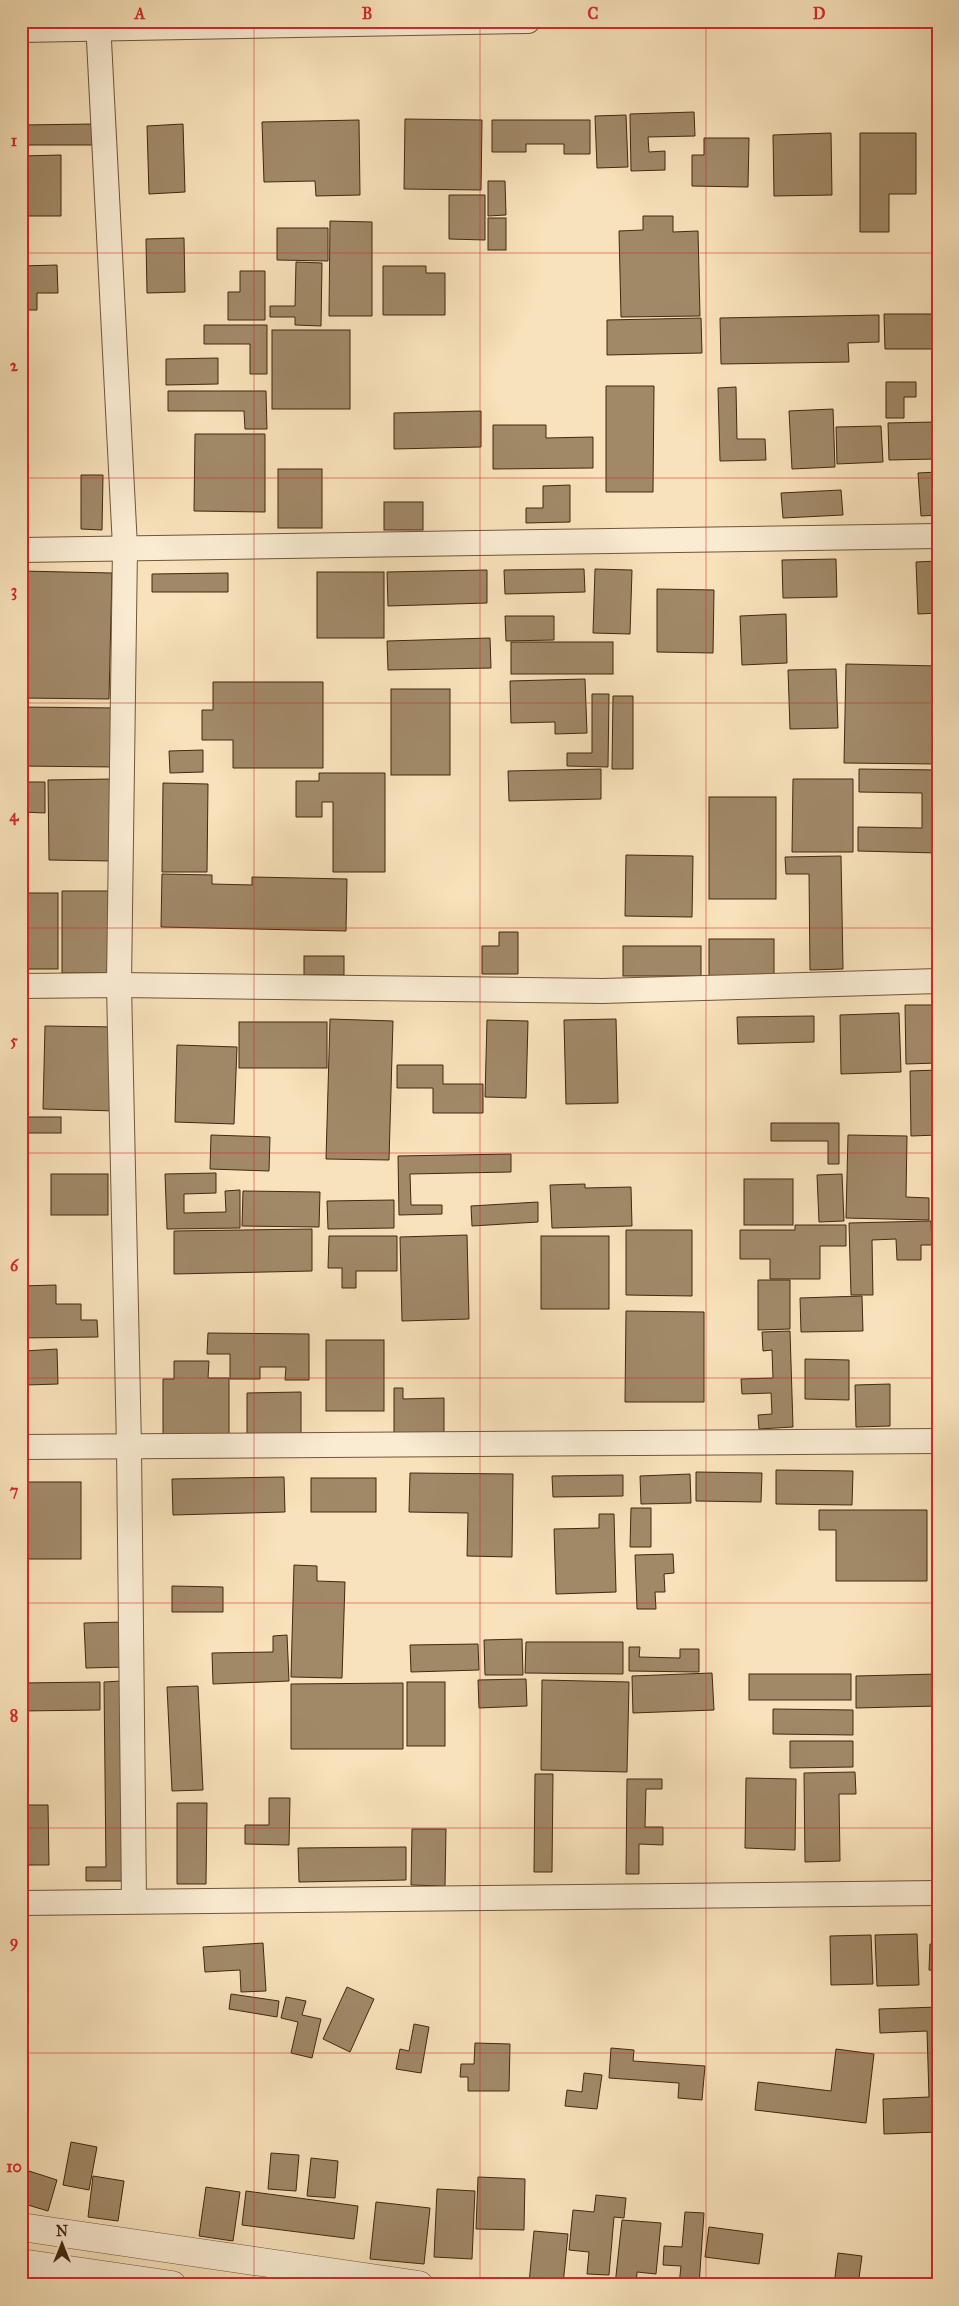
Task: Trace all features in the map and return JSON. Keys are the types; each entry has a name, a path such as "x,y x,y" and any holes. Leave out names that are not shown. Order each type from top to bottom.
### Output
{"street":[{"path":"21,30 98,24 528,21"},
{"path":"98,24 125,547 119,985 129,1447 134,1900"},
{"path":"21,550 938,536"},
{"path":"21,986 119,985 602,991 938,982"},
{"path":"21,1448 938,1441"},
{"path":"21,1903 134,1900 938,1893"},
{"path":"21,2227 407,2284"},
{"path":"21,2263 172,2285"}],"building":[{"path":"694,112 695,136 648,137 649,152 665,151 665,170 631,171 630,114"},
{"path":"626,115 628,167 597,168 595,116"},
{"path":"405,119 482,120 481,190 404,189"},
{"path":"359,120 360,195 316,196 315,181 264,182 262,122"},
{"path":"492,120 590,120 590,154 564,154 564,144 526,144 526,152 492,152"},
{"path":"93,124 93,145 23,145 23,125"},
{"path":"183,124 185,192 149,194 147,126"},
{"path":"831,133 832,195 774,196 773,135"},
{"path":"860,133 916,133 916,194 889,194 889,232 860,232"},
{"path":"704,138 749,138 748,187 692,186 692,155 704,155"},
{"path":"61,155 61,216 21,216 21,156"},
{"path":"488,181 505,181 506,215 488,216"},
{"path":"449,195 485,195 485,240 449,239"},
{"path":"643,216 673,216 673,232 698,231 700,316 621,317 619,231 643,230"},
{"path":"488,218 506,218 506,250 488,250"},
{"path":"330,221 372,222 372,316 329,316"},
{"path":"277,228 328,228 328,261 277,260"},
{"path":"184,238 185,292 147,293 146,239"},
{"path":"296,262 322,263 321,326 295,325 295,317 270,317 270,306 295,306"},
{"path":"57,265 58,293 37,293 37,310 21,310 21,266"},
{"path":"383,266 426,266 426,273 445,273 445,315 383,315"},
{"path":"240,271 265,271 265,320 228,320 228,292 240,292"},
{"path":"884,314 938,314 938,349 885,349"},
{"path":"879,315 879,342 848,343 849,362 721,364 720,318"},
{"path":"701,318 702,353 607,355 607,320"},
{"path":"204,325 267,325 267,374 250,374 250,344 204,344"},
{"path":"272,330 350,330 350,409 272,409"},
{"path":"218,358 218,384 166,385 166,359"},
{"path":"886,382 916,382 916,397 904,397 904,418 886,418"},
{"path":"606,386 654,386 653,492 606,492"},
{"path":"736,387 737,439 765,439 766,460 720,461 718,388"},
{"path":"168,391 266,391 267,429 245,429 244,411 168,411"},
{"path":"833,409 835,467 792,469 789,411"},
{"path":"481,411 481,447 394,449 394,413"},
{"path":"934,422 935,459 889,460 888,423"},
{"path":"493,425 546,425 546,438 593,437 593,468 493,469"},
{"path":"881,426 883,462 837,464 836,427"},
{"path":"195,434 265,434 265,512 194,511"},
{"path":"278,469 322,469 322,528 278,528"},
{"path":"938,472 938,515 921,516 918,473"},
{"path":"81,475 103,475 102,530 81,529"},
{"path":"570,485 570,522 526,523 526,508 543,508 543,486"},
{"path":"841,490 843,515 783,518 781,493"},
{"path":"384,502 423,502 423,530 384,530"},
{"path":"836,559 837,597 783,598 782,560"},
{"path":"938,561 938,613 918,614 916,562"},
{"path":"584,569 585,592 505,594 504,570"},
{"path":"595,569 632,570 630,634 593,633"},
{"path":"487,570 487,603 388,606 387,572"},
{"path":"21,571 112,573 109,699 21,698"},
{"path":"317,572 384,572 384,638 317,638"},
{"path":"228,573 228,592 152,592 152,574"},
{"path":"657,589 714,590 713,653 657,652"},
{"path":"786,614 787,663 742,665 740,616"},
{"path":"505,616 554,616 554,640 506,641"},
{"path":"490,638 491,668 388,670 387,641"},
{"path":"511,642 613,642 613,674 511,674"},
{"path":"846,664 938,666 938,764 844,763"},
{"path":"836,669 838,728 790,729 788,670"},
{"path":"585,679 587,733 555,734 555,722 511,723 510,681"},
{"path":"213,682 323,682 323,768 233,768 233,740 202,740 202,710 213,710"},
{"path":"391,689 450,689 450,775 391,775"},
{"path":"592,694 609,694 608,767 567,766 567,753 592,753"},
{"path":"613,696 633,696 633,769 612,769"},
{"path":"21,707 118,708 117,767 21,766"},
{"path":"203,750 203,772 170,773 169,751"},
{"path":"601,769 601,799 509,801 508,771"},
{"path":"859,769 938,770 938,853 858,851 858,827 922,828 922,793 859,792"},
{"path":"319,773 385,773 385,872 333,872 333,802 322,802 322,817 296,817 296,781 319,781"},
{"path":"113,779 112,861 49,860 48,780"},
{"path":"793,779 853,779 853,852 792,852"},
{"path":"21,782 45,782 45,813 23,812 22,827"},
{"path":"163,783 208,784 207,872 162,872"},
{"path":"709,797 776,797 776,899 709,899"},
{"path":"626,855 693,856 692,917 625,916"},
{"path":"841,856 843,969 810,970 809,874 786,874 785,857"},
{"path":"162,874 212,875 212,884 252,885 252,877 347,879 346,931 161,927"},
{"path":"62,891 112,891 113,973 62,973"},
{"path":"21,893 58,893 58,969 21,969"},
{"path":"499,932 518,932 518,974 482,974 482,946 499,946"},
{"path":"709,939 774,939 774,977 709,977"},
{"path":"623,946 701,946 701,976 623,976"},
{"path":"304,956 344,956 344,975 304,975"},
{"path":"905,1005 938,1005 938,1063 906,1064"},
{"path":"899,1013 901,1072 841,1074 840,1015"},
{"path":"814,1016 814,1042 738,1044 737,1017"},
{"path":"330,1019 393,1021 389,1160 326,1159"},
{"path":"616,1019 618,1103 566,1104 564,1020"},
{"path":"487,1020 528,1021 526,1098 485,1097"},
{"path":"239,1022 327,1022 327,1068 239,1068"},
{"path":"45,1026 118,1027 116,1111 43,1109"},
{"path":"177,1045 237,1047 234,1124 175,1122"},
{"path":"397,1065 443,1065 443,1084 483,1084 483,1113 433,1113 433,1088 397,1088"},
{"path":"938,1070 938,1135 911,1136 910,1071"},
{"path":"21,1117 61,1117 61,1133 21,1133"},
{"path":"771,1123 839,1123 839,1164 828,1164 828,1141 771,1141"},
{"path":"211,1135 270,1137 269,1171 210,1169"},
{"path":"848,1135 907,1136 906,1197 929,1198 929,1220 846,1218"},
{"path":"511,1154 511,1172 410,1174 411,1205 442,1205 442,1214 399,1215 398,1156"},
{"path":"216,1173 216,1193 184,1194 184,1213 226,1212 225,1191 240,1190 240,1228 167,1229 165,1174"},
{"path":"51,1174 108,1174 108,1215 51,1215"},
{"path":"842,1174 844,1221 819,1222 817,1175"},
{"path":"744,1179 793,1179 793,1225 744,1225"},
{"path":"585,1184 585,1188 631,1187 632,1226 552,1228 550,1185"},
{"path":"243,1191 320,1192 319,1227 242,1226"},
{"path":"394,1200 394,1228 328,1229 327,1201"},
{"path":"538,1202 538,1222 472,1226 471,1206"},
{"path":"931,1221 932,1245 921,1245 921,1260 897,1260 896,1239 872,1240 873,1295 851,1295 849,1223"},
{"path":"795,1225 846,1225 846,1246 820,1246 820,1279 770,1279 770,1259 740,1259 740,1230 795,1230"},
{"path":"312,1229 312,1271 174,1274 174,1231"},
{"path":"626,1230 692,1230 692,1296 626,1295"},
{"path":"467,1235 469,1319 402,1321 400,1237"},
{"path":"329,1236 397,1236 397,1271 356,1271 356,1288 342,1288 342,1268 328,1268"},
{"path":"541,1236 609,1236 609,1309 541,1309"},
{"path":"758,1280 790,1280 790,1329 758,1330"},
{"path":"56,1285 56,1304 81,1304 81,1320 97,1320 98,1337 21,1338 21,1286"},
{"path":"862,1296 863,1331 801,1332 800,1298"},
{"path":"626,1311 704,1312 704,1402 625,1402"},
{"path":"790,1331 793,1427 759,1429 758,1415 772,1414 771,1393 742,1394 741,1379 773,1378 772,1350 763,1351 762,1332"},
{"path":"208,1333 309,1334 309,1380 285,1380 286,1367 260,1367 260,1379 230,1379 230,1354 207,1354"},
{"path":"326,1340 384,1340 384,1411 326,1411"},
{"path":"57,1349 58,1384 26,1385 25,1351"},
{"path":"805,1359 849,1360 849,1400 805,1399"},
{"path":"174,1361 209,1361 208,1378 229,1378 229,1438 163,1437 163,1379 174,1379"},
{"path":"890,1384 890,1426 856,1427 855,1385"},
{"path":"394,1388 403,1388 403,1399 444,1398 444,1434 394,1434"},
{"path":"301,1392 301,1434 247,1434 247,1393"},
{"path":"776,1470 853,1471 852,1505 776,1504"},
{"path":"696,1472 762,1473 761,1502 696,1501"},
{"path":"410,1473 513,1474 512,1557 467,1556 468,1513 409,1512"},
{"path":"690,1474 691,1503 641,1504 640,1476"},
{"path":"623,1475 623,1496 553,1497 552,1476"},
{"path":"284,1477 285,1512 173,1515 172,1479"},
{"path":"311,1478 376,1478 376,1512 311,1512"},
{"path":"21,1482 81,1482 81,1559 21,1559"},
{"path":"631,1508 651,1508 651,1547 630,1547"},
{"path":"819,1510 927,1510 927,1581 836,1581 836,1530 819,1530"},
{"path":"599,1514 614,1514 616,1592 556,1594 554,1529 599,1528"},
{"path":"673,1554 674,1573 664,1574 665,1592 655,1592 656,1609 637,1609 635,1555"},
{"path":"294,1565 317,1566 317,1581 345,1582 342,1678 291,1677"},
{"path":"21,1567 25,1567 25,1608 21,1608"},
{"path":"172,1586 223,1587 223,1612 172,1612"},
{"path":"125,1622 126,1667 86,1668 84,1623"},
{"path":"287,1635 289,1681 213,1684 212,1653 273,1652 273,1636"},
{"path":"522,1639 523,1675 485,1675 484,1640"},
{"path":"21,1640 26,1640 26,1675 21,1675"},
{"path":"526,1642 623,1642 623,1674 525,1673"},
{"path":"478,1644 479,1670 411,1672 410,1645"},
{"path":"629,1647 640,1647 639,1657 680,1658 680,1649 699,1649 699,1672 629,1671"},
{"path":"712,1673 714,1710 633,1713 632,1676"},
{"path":"749,1674 851,1674 851,1700 749,1700"},
{"path":"938,1674 938,1706 856,1708 856,1676"},
{"path":"526,1679 527,1706 479,1708 478,1680"},
{"path":"542,1680 629,1682 627,1772 541,1770"},
{"path":"121,1681 123,1881 86,1881 86,1867 106,1867 104,1682"},
{"path":"100,1682 100,1710 21,1711 21,1683"},
{"path":"407,1682 445,1682 445,1746 407,1746"},
{"path":"403,1683 403,1749 291,1749 291,1684"},
{"path":"198,1686 203,1790 172,1791 167,1687"},
{"path":"773,1709 853,1710 853,1735 773,1734"},
{"path":"790,1741 853,1741 853,1767 790,1768"},
{"path":"855,1772 856,1794 839,1794 840,1861 805,1862 804,1773"},
{"path":"535,1774 553,1774 552,1872 534,1872"},
{"path":"746,1778 796,1779 795,1850 745,1848"},
{"path":"627,1779 662,1779 662,1789 646,1789 645,1827 663,1827 663,1845 639,1844 639,1874 626,1874"},
{"path":"269,1798 290,1798 289,1845 245,1844 245,1825 269,1825"},
{"path":"177,1803 207,1803 206,1884 177,1884"},
{"path":"21,1805 48,1805 49,1865 21,1865"},
{"path":"412,1829 446,1829 445,1886 411,1885"},
{"path":"406,1847 406,1880 299,1882 298,1848"},
{"path":"917,1934 919,1985 877,1986 875,1935"},
{"path":"871,1935 873,1984 831,1985 830,1936"},
{"path":"263,1943 266,1991 241,1992 240,1970 205,1972 203,1947"},
{"path":"930,1944 938,1944 938,1971 929,1970"},
{"path":"347,1987 374,1999 350,2052 323,2039"},
{"path":"231,1994 279,2001 277,2017 229,2009"},
{"path":"286,1997 306,2001 302,2015 321,2019 312,2058 291,2053 298,2022 281,2018"},
{"path":"938,2007 938,2132 884,2134 883,2099 929,2097 927,2031 880,2033 879,2009"},
{"path":"414,2024 429,2027 421,2073 396,2069 400,2049 409,2051"},
{"path":"475,2043 510,2044 509,2091 468,2091 468,2077 460,2077 461,2064 474,2064"},
{"path":"611,2048 634,2050 633,2061 705,2066 702,2100 678,2098 679,2083 609,2078"},
{"path":"836,2049 874,2054 866,2123 755,2110 758,2082 831,2091"},
{"path":"584,2073 602,2075 597,2109 565,2106 567,2090 582,2092"},
{"path":"21,2117 25,2118 21,2132"},
{"path":"71,2142 97,2147 89,2190 63,2185"},
{"path":"271,2153 299,2155 296,2191 268,2189"},
{"path":"311,2158 338,2161 335,2198 307,2196"},
{"path":"29,2171 57,2180 48,2211 21,2203"},
{"path":"93,2176 124,2181 118,2221 88,2217"},
{"path":"478,2177 525,2179 524,2230 476,2229"},
{"path":"206,2187 240,2192 233,2241 199,2236"},
{"path":"437,2189 475,2191 472,2259 434,2257"},
{"path":"246,2191 358,2206 354,2239 242,2225"},
{"path":"596,2195 626,2198 624,2218 614,2217 609,2275 587,2274 589,2252 569,2250 573,2210 594,2212"},
{"path":"376,2202 430,2208 424,2264 370,2259"},
{"path":"685,2212 704,2213 699,2285 679,2285 681,2266 663,2265 664,2246 682,2247"},
{"path":"622,2220 661,2223 656,2274 637,2272 636,2285 615,2285"},
{"path":"709,2227 763,2234 759,2264 705,2257"},
{"path":"534,2231 568,2234 563,2285 529,2283"},
{"path":"838,2253 862,2256 858,2285 834,2285"}]}
